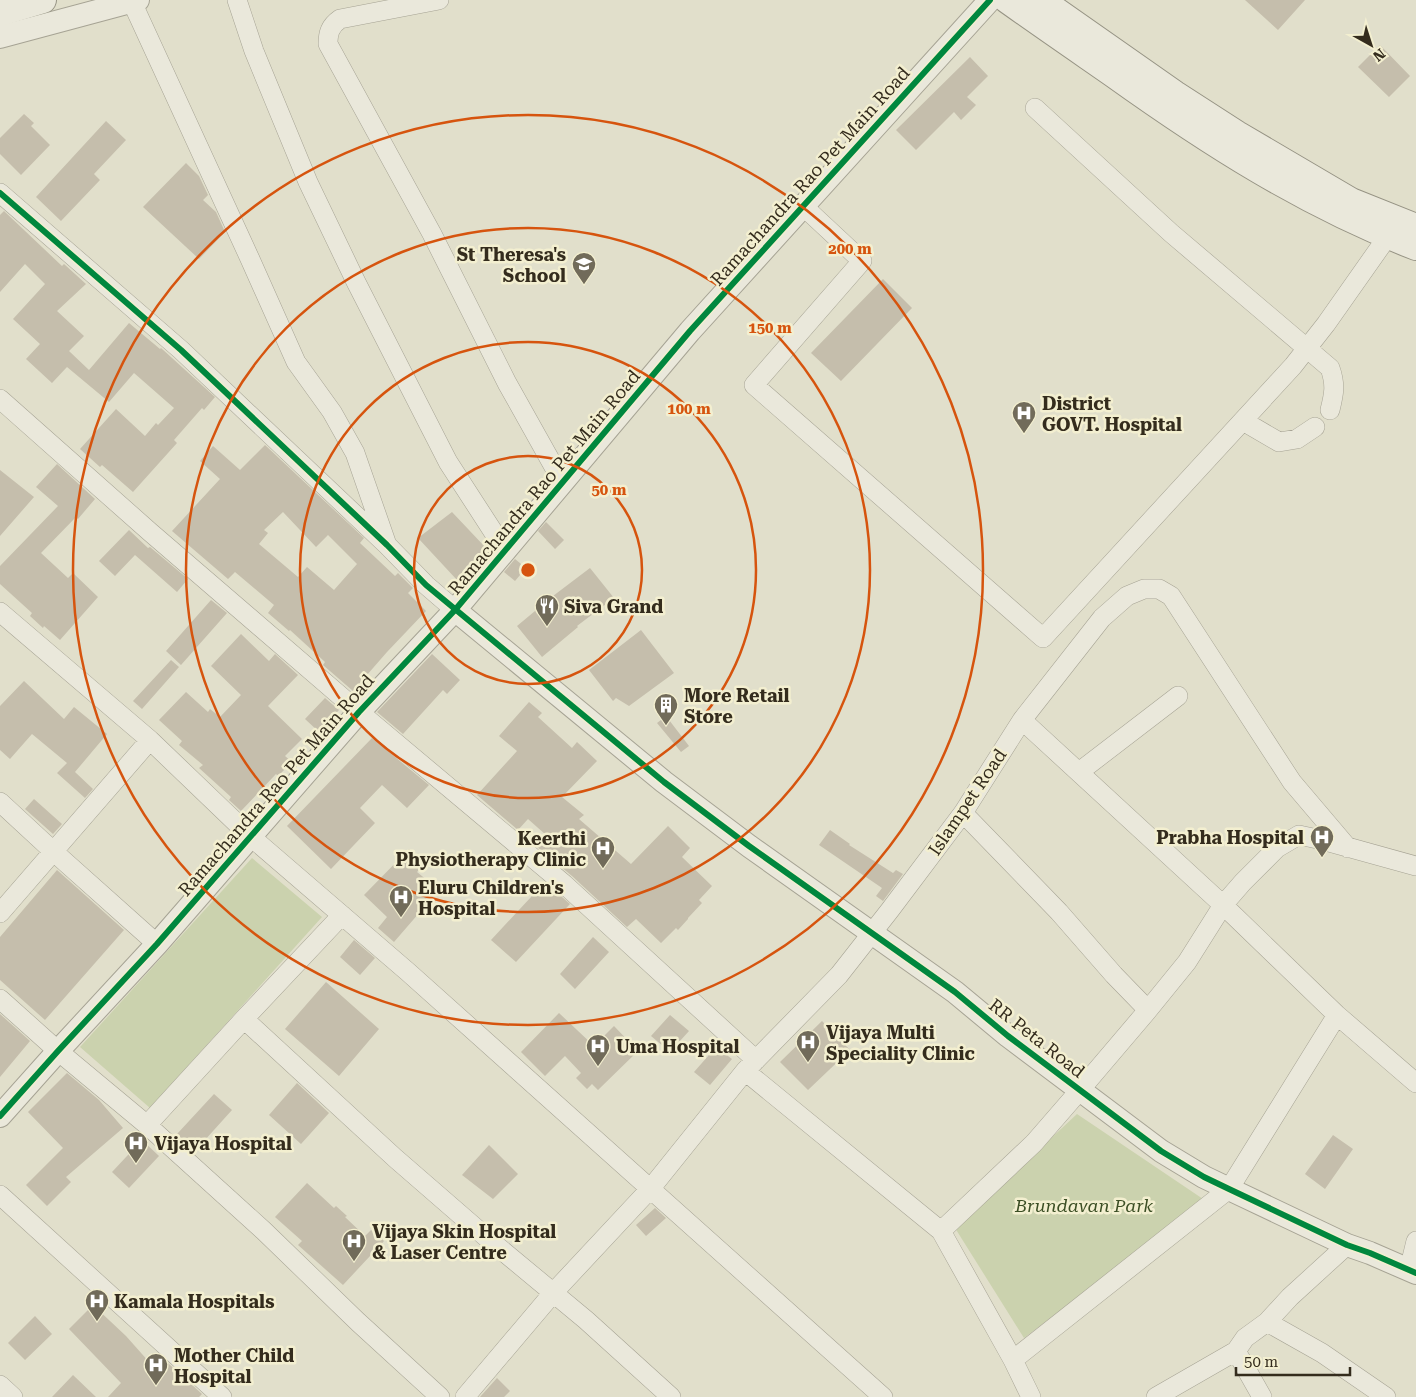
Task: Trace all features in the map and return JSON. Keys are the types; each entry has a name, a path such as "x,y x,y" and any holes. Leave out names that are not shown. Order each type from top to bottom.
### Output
{"main road":[{"path":"0,13 43,0"},
{"path":"1007,0 1165,99"},
{"path":"1041,0 1165,99 1226,151 1284,186 1344,217 1401,228 1416,247"}],"street":[{"path":"237,0 254,51 308,182 356,282 448,462 506,550"},
{"path":"439,0 340,19 334,23 328,34 328,44 432,234 507,383 563,482"},
{"name":"Ramachandra Rao Pet Main Road","path":"0,1116 157,944 359,712 455,610 690,331 990,0"},
{"path":"0,37 135,1 296,362 332,412 355,453 387,545"},
{"path":"1035,108 1171,233 1330,368 1334,379 1334,394 1330,410"},
{"path":"0,193 180,350 387,545 426,585 455,610"},
{"path":"804,206 862,261 754,385 1043,638 1293,366 1401,228"},
{"path":"0,399 150,532 359,712 564,884 750,1066 941,1231 1013,1360 1031,1397"},
{"path":"1243,420 1278,442 1297,439 1315,427"},
{"name":"Islampet Road","path":"465,1397 553,1293 651,1188 750,1066 839,975 963,813 1022,720 1102,618 1127,596 1144,589 1159,589 1171,596 1292,782 1348,848"},
{"name":"RR Peta Road","path":"455,610 664,782 749,846 955,992 1008,1036 1161,1151 1229,1189 1347,1245 1412,1272"},
{"path":"0,612 150,740 250,836 651,1188 883,1397"},
{"path":"1078,772 1178,696"},
{"path":"1022,720 1223,905 1337,1015 1416,1083"},
{"path":"0,913 150,740"},
{"path":"0,802 157,944"},
{"path":"963,813 1059,912 1114,975 1148,1010"},
{"path":"941,1231 1034,1143 1187,962 1223,905 1277,848 1299,835 1416,866"},
{"path":"147,1125 342,915"},
{"path":"0,999 58,1051 147,1125 264,1231 358,1322 440,1397"},
{"path":"1013,1360 1229,1189 1337,1015"},
{"path":"244,1019 395,1158 586,1320 671,1397"},
{"path":"0,1195 222,1397"},
{"path":"1412,1272 1416,1241"},
{"path":"1156,1397 1236,1351 1245,1338 1266,1322 1290,1297 1347,1245"},
{"path":"1266,1322 1322,1353 1386,1397"},
{"path":"1236,1351 1262,1397"},
{"path":"0,1386 13,1397"}],"green space":[{"path":"252,858 322,917 150,1108 80,1047"},
{"name":"Brundavan Park","path":"1077,1114 1206,1201 1024,1338 955,1228"}],"building":[{"path":"1245,0 1305,0 1278,30"},
{"path":"1380,45 1410,76 1389,97 1358,67"},
{"path":"970,57 988,76 967,97 976,105 961,120 954,112 916,150 896,130"},
{"path":"24,114 34,123 31,126 50,145 21,175 0,154 0,138"},
{"path":"106,121 126,140 94,174 100,180 61,221 36,197"},
{"path":"186,163 199,176 208,195 203,200 216,212 225,232 199,259 143,207"},
{"path":"4,211 62,266 64,264 86,284 57,311 84,336 69,351 89,370 129,323 161,348 215,397 204,410 202,408 174,440 177,443 133,492 80,449 116,409 145,436 156,423 158,425 174,408 134,373 109,402 67,367 52,383 26,359 40,344 13,319 45,284 25,264 0,292 0,215"},
{"path":"883,279 912,308 841,381 811,353"},
{"path":"265,445 364,538 360,543 395,576 398,573 413,588 408,593 426,611 353,691 323,665 325,662 268,613 274,605 235,572 228,579 172,531 220,479 200,461 213,446 240,470","holes":["283,512 316,547 328,535 357,564 334,590 307,567 298,577 259,544 268,533 264,530"]},
{"path":"57,464 95,499 78,519 76,517 41,553 68,578 73,573 98,597 60,640 30,616 32,613 0,584 0,566 58,506 36,487"},
{"path":"0,470 34,497 0,536"},
{"path":"452,512 486,548 457,580 418,538"},
{"path":"546,522 564,540 555,549 538,531"},
{"path":"129,530 148,548 150,547 188,579 177,592 135,555 115,576 99,561"},
{"path":"515,559 526,568 515,581 504,572"},
{"path":"590,568 614,598 577,626 542,657 517,626"},
{"path":"211,600 227,613 181,665 166,651"},
{"path":"641,630 674,673 629,706 616,698 613,701 589,670"},
{"path":"241,634 269,661 275,654 298,675 268,706 302,739 285,756 292,762 278,776 276,774 241,811 229,800 231,797 199,768 203,765 179,745 182,741 159,720 186,692 208,712 210,709 220,717 241,695 211,666"},
{"path":"432,654 460,680 447,694 443,690 403,734 377,712"},
{"path":"171,660 179,667 142,709 133,701"},
{"path":"24,681 64,719 74,707 107,734 75,772 93,789 85,798 57,773 67,763 32,734 10,759 0,750 0,706"},
{"path":"325,698 339,710 319,732 305,719"},
{"path":"529,702 542,713 538,717 572,748 577,742 597,761 562,797 584,815 579,819 631,864 668,826 690,848 682,857 712,886 699,900 702,903 688,919 678,930 676,928 661,943 636,919 627,927 572,876 536,846 546,835 528,819 518,830 477,795 517,751 499,736"},
{"path":"666,716 689,746 681,752 657,723"},
{"path":"372,738 429,785 407,808 382,785 360,808 375,823 331,869 287,826"},
{"path":"34,799 62,824 53,834 25,809"},
{"path":"830,830 849,845 893,873 896,870 903,874 883,901 876,896 882,888 819,845"},
{"path":"409,849 425,864 417,872 439,890 394,942 378,928 387,917 364,895"},
{"path":"57,870 124,930 45,1020 0,980 0,937"},
{"path":"545,882 570,904 516,962 491,940"},
{"path":"593,937 609,952 575,989 560,974"},
{"path":"354,940 375,958 360,975 340,957"},
{"path":"326,982 379,1029 339,1076 285,1029"},
{"path":"559,1013 594,1046 614,1026 638,1051 598,1090 592,1084 587,1089 576,1078 581,1073 565,1056 545,1076 521,1052"},
{"path":"0,1014 30,1041 0,1077"},
{"path":"670,1015 689,1031 670,1052 651,1036"},
{"path":"822,1021 850,1050 808,1090 780,1062"},
{"path":"716,1047 732,1059 710,1085 694,1072"},
{"path":"67,1073 99,1100 123,1128 66,1177 71,1182 47,1206 26,1185 63,1148 28,1112"},
{"path":"297,1083 329,1113 301,1144 269,1115"},
{"path":"214,1094 232,1110 195,1151 177,1134"},
{"path":"1333,1135 1353,1149 1325,1189 1305,1174"},
{"path":"142,1140 159,1156 129,1188 112,1172"},
{"path":"489,1145 518,1174 493,1199 462,1175"},
{"path":"307,1183 334,1208 336,1206 347,1216 345,1217 365,1236 371,1230 384,1241 343,1285 298,1245 302,1241 275,1217"},
{"path":"655,1208 666,1218 646,1236 636,1225"},
{"path":"93,1305 126,1336 150,1363 159,1355 202,1394 199,1397 108,1397 121,1383 69,1329"},
{"path":"35,1316 52,1334 25,1360 8,1343"},
{"path":"73,1375 96,1397 52,1397"},
{"path":"497,1378 510,1391 504,1397 480,1397"}],"cycle path":[{"path":"0,1116 157,944 359,712 455,610 690,331 990,0"},
{"path":"0,193 181,350 387,545 426,585 664,782 749,846 955,992 1008,1036 1161,1151 1204,1177 1229,1189 1347,1245 1416,1273"}],"place":[{"name":"St Theresa's School","path":"584,285"},
{"name":"District GOVT. Hospital","path":"1024,434"},
{"name":"Siva Grand","path":"547,627"},
{"name":"More Retail Store","path":"666,726"},
{"name":"Prabha Hospital","path":"1322,858"},
{"name":"Keerthi Physiotherapy Clinic","path":"603,869"},
{"name":"Eluru Children's Hospital","path":"401,918"},
{"name":"Vijaya Multi Speciality Clinic","path":"808,1063"},
{"name":"Uma Hospital","path":"598,1067"},
{"name":"Vijaya Hospital","path":"136,1164"},
{"name":"Vijaya Skin Hospital & Laser Centre","path":"354,1262"},
{"name":"Kamala Hospitals","path":"97,1322"},
{"name":"Mother Child Hospital","path":"156,1386"}]}
